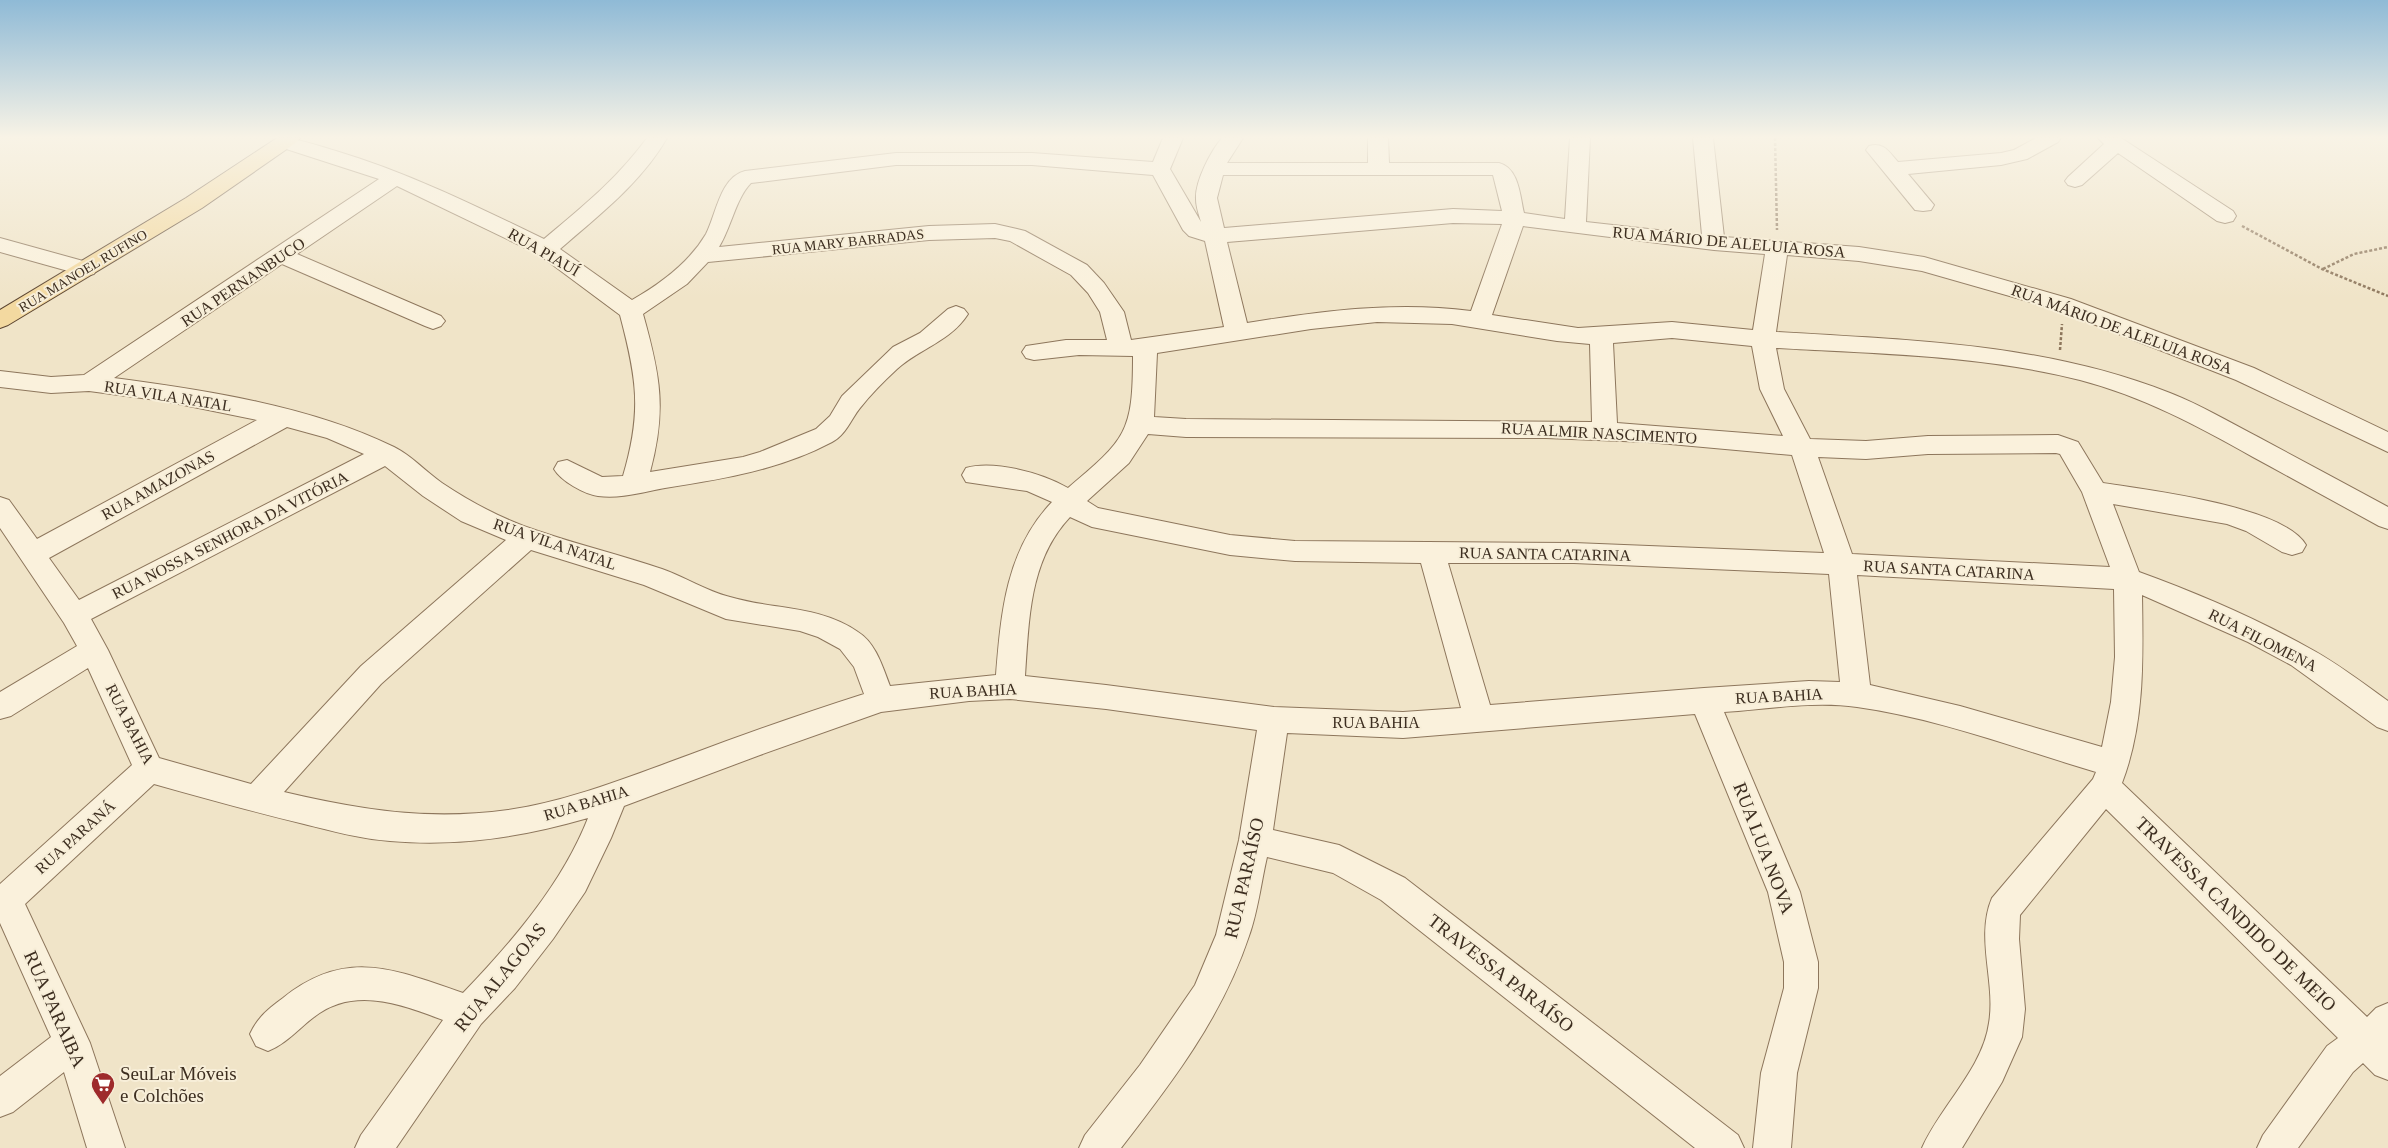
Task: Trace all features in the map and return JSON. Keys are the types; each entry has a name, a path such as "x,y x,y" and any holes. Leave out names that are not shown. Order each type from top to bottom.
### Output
{"main road":[{"name":"RUA MANOEL RUFINO","path":"0,320 86,270 211,192"}],"street":[{"name":"RUA PERNANBUCO","path":"89,383 282,256 375,192"},
{"name":"RUA PIAUÍ","path":"428,192 546,249 631,311"},
{"path":"546,249 613,192"},
{"path":"634,486 647,435 649,414 647,379 631,311 668,289 685,276 717,234 735,192"},
{"path":"1173,192 1197,231 1213,236"},
{"path":"1208,192 1206,198 1213,236 1236,331"},
{"path":"1479,320 1514,218 1507,192"},
{"path":"1575,227 1577,192"},
{"path":"1709,192 1714,243"},
{"path":"1911,192 1923,205"},
{"path":"2188,192 2225,216"},
{"name":"RUA MÁRIO DE ALELUIA ROSA","path":"1213,236 1454,216 1514,218 1714,243 1859,254 1924,264 2063,304 2245,374 2388,443"},
{"name":"RUA MARY BARRADAS","path":"701,256 929,233 995,231 1017,236 1079,270 1096,288 1112,312 1132,348 1145,383 1140,425"},
{"path":"0,245 86,270"},
{"path":"1777,248 1764,338 1772,389 1802,448 1842,565 1856,695"},
{"path":"282,256 433,320"},
{"path":"567,469 597,486 634,486 743,466 768,459 825,435 832,429 851,402 888,364 901,353 928,339 956,314"},
{"path":"1034,352 1060,348 1132,348 1236,331 1388,314 1440,315 1556,333 1601,336 1666,330 1951,351 1993,356 2059,368 2113,381 2162,399 2208,421 2388,519"},
{"path":"1601,336 1605,431"},
{"name":"RUA VILA NATAL","path":"0,379 51,385 89,383 212,401 284,417 336,432 387,454 432,489 470,514 527,538 653,577 726,608 800,620 827,628 850,641 866,661 881,700"},
{"name":"RUA AMAZONAS","path":"18,545 284,417"},
{"path":"1010,687 1019,597 1026,565 1035,544 1050,522 1069,501 1096,480 1115,461 1140,425"},
{"name":"RUA ALMIR NASCIMENTO","path":"1140,425 1186,428 1413,428 1605,431 1802,448 1866,450 1928,445 2058,444 2069,448 2095,491"},
{"name":"RUA NOSSA SENHORA DA VITÓRIA","path":"74,615 387,454"},
{"name":"RUA SANTA CATARINA","path":"975,475 1018,479 1042,486 1069,501 1079,511 1092,517 1230,545 1359,554 1431,552 1574,553 1938,568 2128,579"},
{"path":"2095,491 2230,515 2256,524 2292,545"},
{"path":"1941,1148 2003,1043 2007,1009 2001,944 2004,909 2110,776 2126,702 2129,656 2128,579 2095,491"},
{"name":"RUA BAHIA","path":"0,507 18,545 74,615 94,650 149,769 257,799 389,827 446,829 508,824 564,812 612,797 751,745 881,700 925,693 1010,687 1106,697 1274,720 1403,725 1809,693 1856,695 1960,718 2110,776"},
{"path":"257,799 372,675 428,623 527,538"},
{"path":"1431,552 1479,718"},
{"name":"RUA FILOMENA","path":"2128,579 2161,591 2258,634 2301,657 2388,718"},
{"path":"0,707 94,650"},
{"name":"RUA LUA NOVA","path":"1704,700 1784,892 1801,962 1801,988 1779,1072 1772,1148"},
{"name":"RUA PARAÍSO","path":"1098,1148 1153,1078 1207,997 1234,935 1255,840 1274,720"},
{"name":"RUA PARANÁ","path":"3,902 149,769"},
{"name":"TRAVESSA CANDIDO DE MEIO","path":"2110,776 2381,1041"},
{"name":"RUA ALAGOAS","path":"374,1148 469,1012 536,935 573,881 600,828 612,797"},
{"name":"TRAVESSA PARAÍSO","path":"1255,840 1339,860 1393,889 1725,1148"},
{"name":"RUA PARAIBA","path":"3,902 72,1043 96,1108 106,1148"},
{"path":"268,1034 296,1008 320,992 344,984 369,984 390,987 469,1012"},
{"path":"2276,1148 2340,1059 2353,1048 2381,1041"},
{"path":"0,1100 72,1043"}],"path":[{"path":"1776,192 1777,248"},
{"path":"2225,216 2322,269 2388,296"},
{"path":"2322,269 2341,262 2354,254 2388,247"},
{"path":"2059,368 2063,304"}],"place":[{"name":"SeuLar Móveis e Colchões","path":"103,1105"}]}
